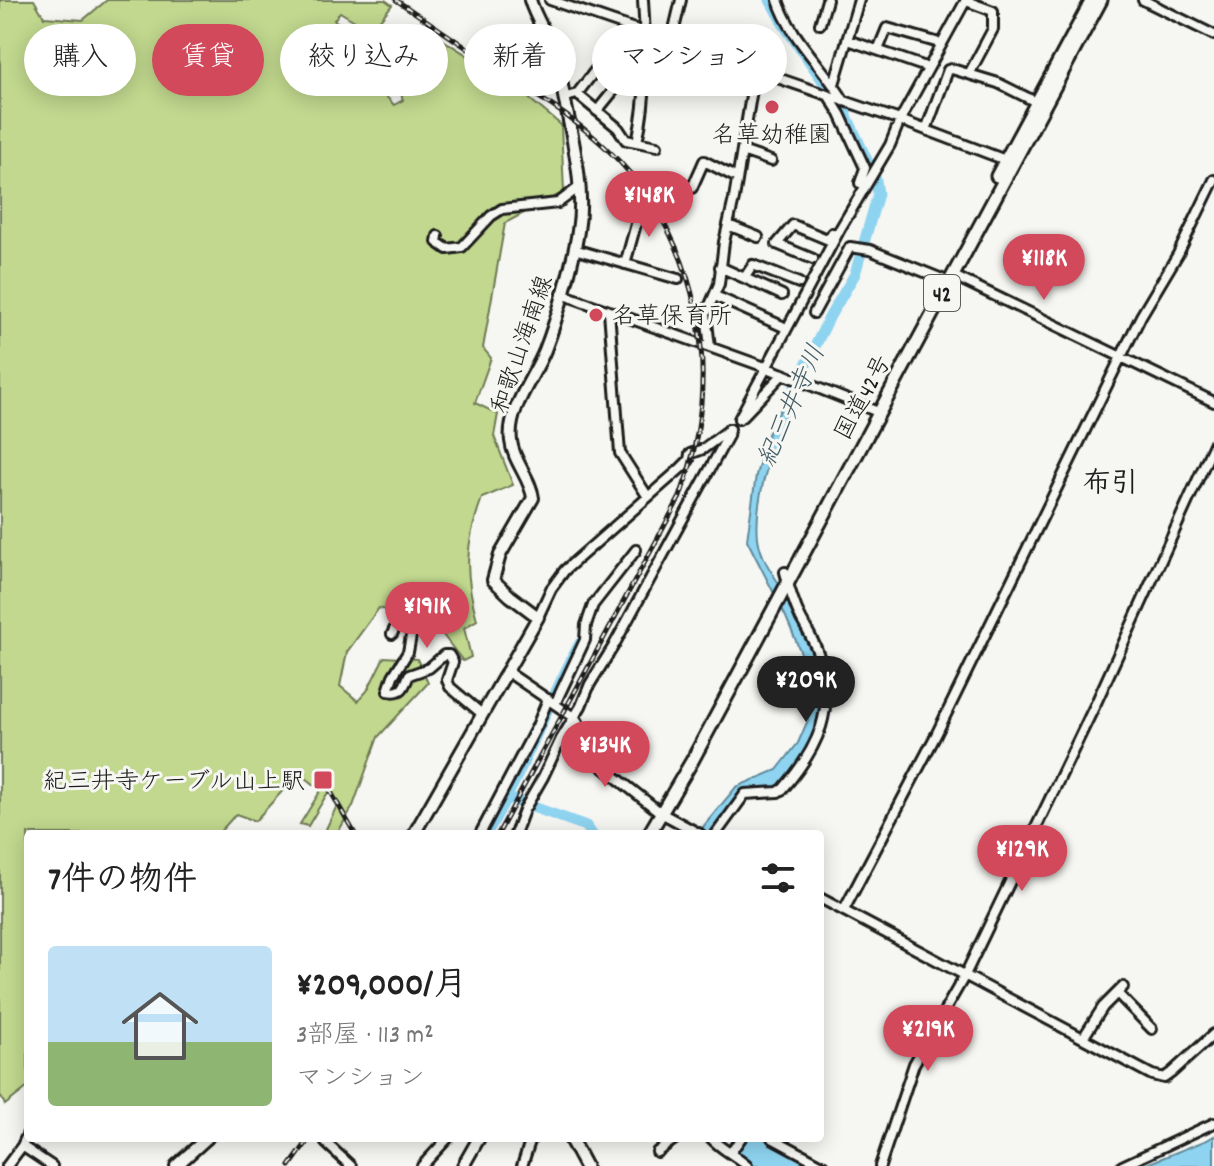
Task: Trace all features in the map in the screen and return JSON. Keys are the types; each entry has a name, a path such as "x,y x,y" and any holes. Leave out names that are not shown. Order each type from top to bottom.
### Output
{"highway":[{"name":"国道42号","path":"1008,162 1036,102 1092,0"},
{"name":"国道42号","path":"651,830 1008,162 1101,0"},
{"path":"572,1142 585,1166"}],"main road":[{"name":"和歌山海南線","path":"530,0 539,24"},
{"name":"和歌山海南線","path":"538,617 493,580 500,555 533,498 511,441 513,421 545,350 574,249 580,212 572,96"},
{"path":"416,830 538,617"},
{"path":"176,1166 203,1142"},
{"path":"463,1166 477,1142"},
{"path":"471,1166 485,1142"}],"street":[{"path":"550,0 619,24"},
{"path":"643,0 644,24"},
{"path":"675,24 681,0"},
{"path":"778,0 792,29 844,101"},
{"path":"820,24 827,0"},
{"path":"834,84 859,0"},
{"path":"1143,0 1214,35"},
{"path":"739,419 967,1 993,11 993,29 969,74"},
{"path":"878,50 887,28 936,42"},
{"path":"848,40 923,66"},
{"path":"926,130 948,70 998,83 1036,102"},
{"path":"576,92 592,74"},
{"path":"787,82 900,120 1008,162"},
{"path":"572,96 618,128 626,140 657,146"},
{"path":"597,111 609,96"},
{"path":"637,142 644,96"},
{"path":"710,347 706,314 715,296 751,96"},
{"path":"813,259 777,244 793,225 829,240 865,173 840,114 829,97"},
{"path":"742,151 771,161"},
{"path":"692,188 704,161 737,178"},
{"path":"844,910 936,735 1141,316 1178,254 1214,180"},
{"path":"438,236 437,242 447,249 462,247 491,216 502,209 558,203 578,188"},
{"path":"625,264 641,206"},
{"path":"728,225 758,237"},
{"path":"814,313 850,247 870,250 947,277 1214,402"},
{"path":"574,249 678,279"},
{"path":"745,277 753,265 799,283"},
{"path":"720,267 782,295"},
{"path":"562,294 875,410"},
{"path":"715,296 782,326"},
{"path":"609,311 620,453 648,497"},
{"path":"538,617 551,589 565,570 680,469 689,460 690,454 703,449 729,429 783,374"},
{"path":"516,830 590,684 645,590 729,429"},
{"path":"880,1166 914,1064 965,975 1096,703 1214,444"},
{"path":"482,830 585,640 593,605 636,550"},
{"path":"719,830 745,794 783,789 807,759 820,734 826,698 818,653 785,580"},
{"path":"392,634 402,614 414,620 408,652 388,691 402,691 409,675 429,668 444,655 449,655 453,662 447,680 450,687 482,714"},
{"path":"506,671 575,718 578,722 569,740 661,813 692,830"},
{"path":"824,900 1152,1075 1164,1078 1214,1034"},
{"path":"1083,1038 1103,1007 1120,990 1152,1029"},
{"path":"1122,1166 1214,1123"},
{"path":"7,1166 24,1142"},
{"path":"326,1142 351,1166"},
{"path":"422,1166 444,1142"},
{"path":"522,1166 530,1142"},
{"path":"657,1152 671,1142"},
{"path":"715,1142 724,1151 732,1150 738,1142"},
{"path":"779,1142 824,1166"},
{"path":"22,1146 52,1166"},
{"path":"732,1150 747,1166"}],"green space":[{"path":"0,0 34,0 44,17 83,20 107,0 385,0 392,5 377,24 360,24 340,12 334,20 341,24 280,24 280,96 386,96 394,105 403,100 402,96 448,96 448,43 464,53 464,96 526,96 561,125 564,192 505,223 483,348 491,358 475,403 498,414 494,436 513,485 482,498 472,530 468,573 477,620 464,628 471,657 463,661 436,626 379,608 347,652 340,686 358,701 367,691 384,657 417,659 428,683 378,737 353,806 339,830 326,829 339,801 330,794 327,794 308,826 300,824 321,790 301,774 255,821 236,814 222,830 24,830 24,1090 5,1105 0,1095"}],"water":[{"path":"794,382 798,385 764,480 758,538 766,562 807,635 819,677 819,720 803,759 780,787 744,791 715,830 700,830 736,787 777,770 798,743 808,720 811,694 806,665 786,617 747,540 756,475 767,436"},
{"path":"1214,1136 1214,1166 1142,1166 1207,1140"},
{"path":"744,1142 772,1142 816,1166 754,1166 738,1152"}],"waterway":[{"name":"紀三井寺川","path":"770,0 846,114 876,180 878,194 855,274 795,387"},
{"path":"593,599 616,569"},
{"path":"488,830 512,787 580,643"},
{"path":"508,798 586,826 589,830"}],"railway":[{"path":"396,0 576,123 606,148 639,184 664,224 683,266 696,311 702,357 701,404 694,451 680,497 500,830"},
{"path":"324,780 353,830"},
{"path":"290,1166 307,1142"}],"place":[{"name":"名草幼稚園","path":"772,107"},
{"name":"名草保育所","path":"596,315"},
{"name":"紀三井寺ケーブル山上駅","path":"323,780"}],"district":[{"name":"布引","path":"1111,481"}]}
